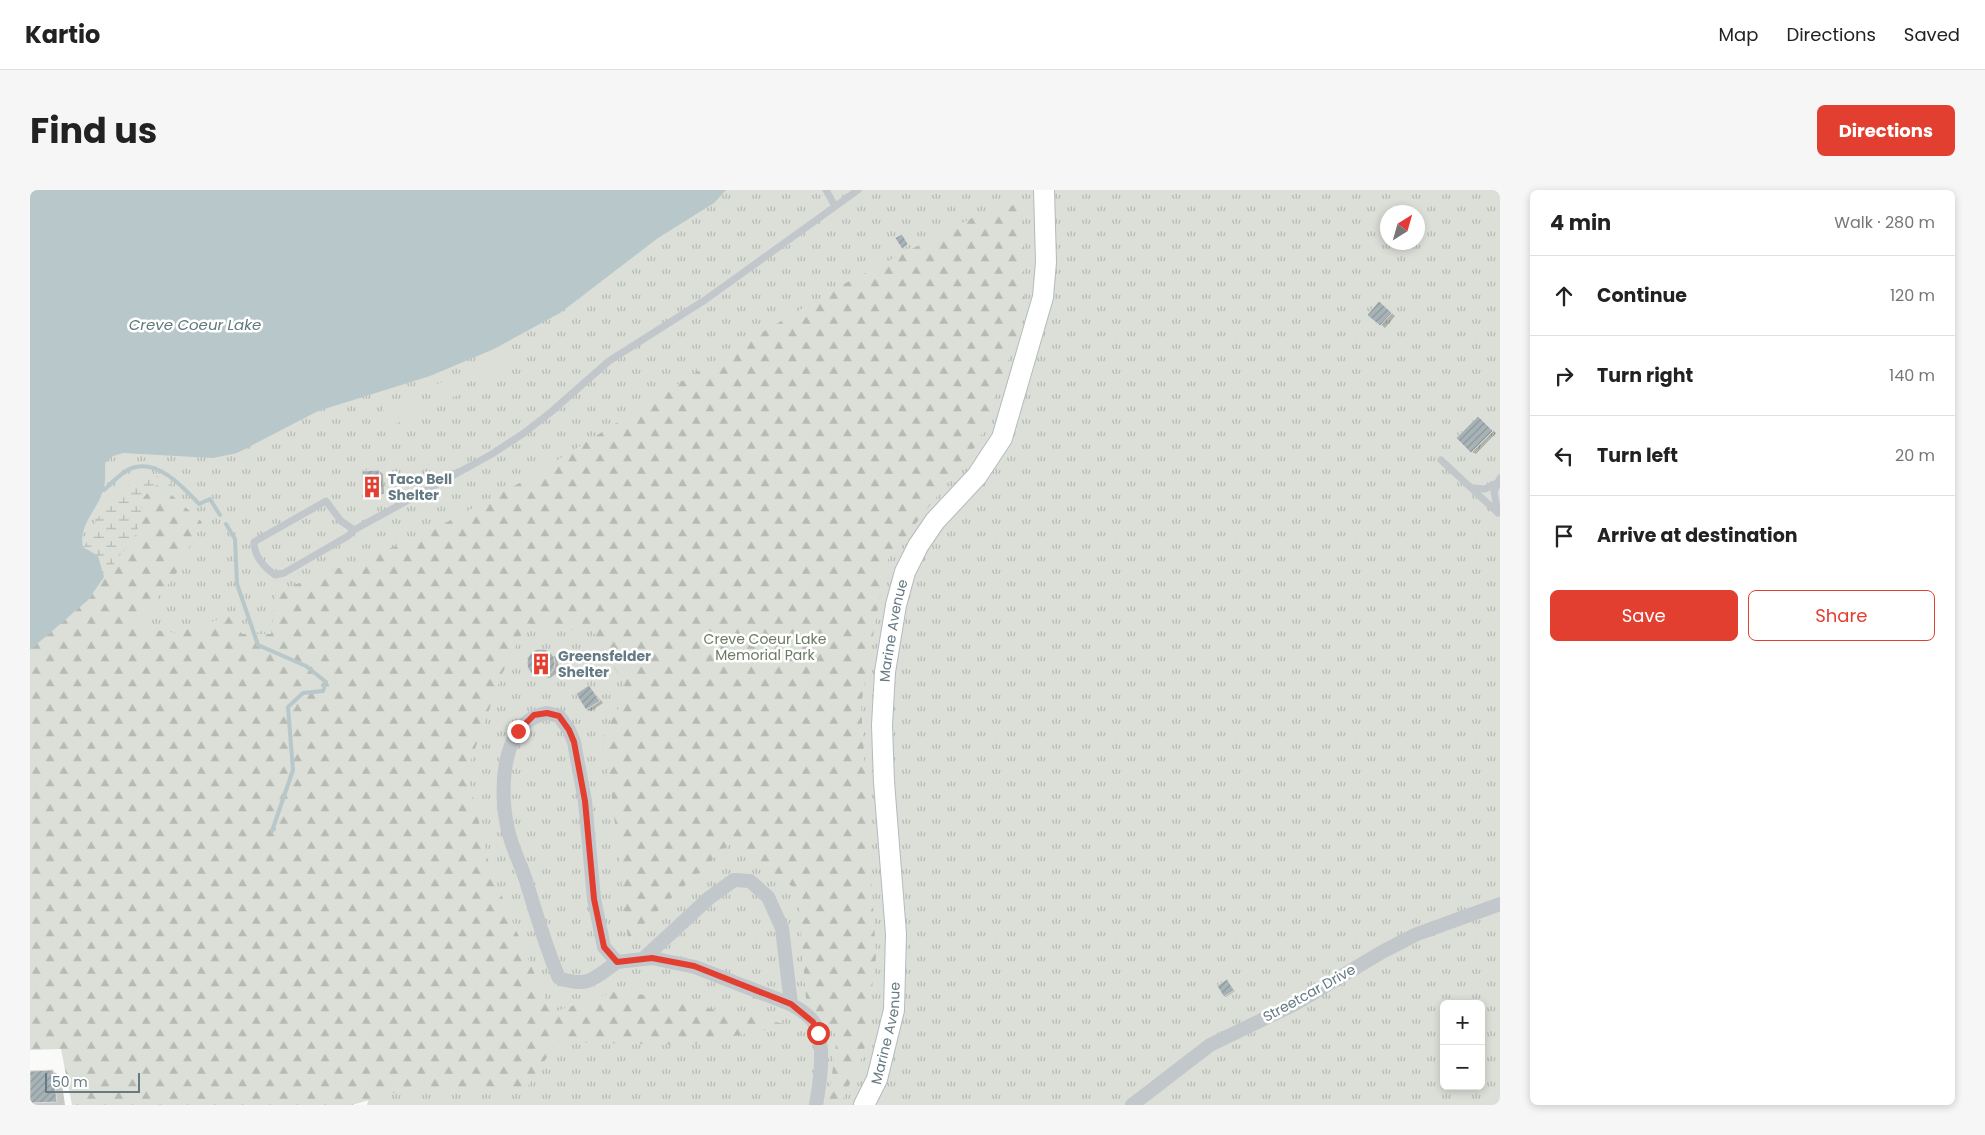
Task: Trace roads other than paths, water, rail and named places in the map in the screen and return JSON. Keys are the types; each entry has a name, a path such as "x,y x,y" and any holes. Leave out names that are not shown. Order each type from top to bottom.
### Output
{"main road":[{"name":"Marine Avenue","path":"864,1105 877,1079 894,1010 896,934 884,782 882,725 885,672 896,605 905,572 918,546 935,520 977,476 1002,438 1043,297 1046,262 1044,190"}],"street":[{"path":"617,962 604,947 594,899 585,801 574,742 569,730 559,716 547,713 534,715 518,731 508,754 504,770 504,793 508,830 527,882 549,954 559,978 577,984 593,980 617,962 652,958 694,966 791,1004 813,1022 818,1033 821,1081 816,1105"},
{"path":"643,959 709,898 734,880 750,881 768,896 782,928 791,1004"},
{"name":"Streetcar Drive","path":"1132,1105 1210,1045 1295,1004 1382,952 1417,934 1500,904"}],"lane":[{"path":"826,190 835,206"},
{"path":"354,530 341,521 326,500 254,542 254,550 262,563 275,575 284,573 315,556 354,530 492,454 551,412 609,361 705,300 858,190"},
{"path":"1441,460 1499,514"},
{"path":"1473,488 1485,489 1499,480"},
{"path":"1499,480 1494,492 1499,514"}],"water":[{"name":"Creve Coeur Lake","path":"30,190 726,190 714,203 658,238 560,313 494,349 430,376 318,411 237,453 213,458 123,453 113,456 105,463 103,491 86,525 82,539 83,547 98,556 104,577 88,600 30,650"}],"waterway":[{"path":"104,490 132,468 151,467 169,476 199,504 210,499 220,515"},
{"path":"226,524 235,539 237,584 258,645 306,666 326,682 323,691 303,693 288,707 293,770 272,831 274,829"}],"place":[{"name":"Taco Bell Shelter","path":"372,487"},
{"name":"Greensfelder Shelter","path":"541,664"}],"park label":[{"name":"Creve Coeur Lake Memorial Park","path":"765,648"}]}
